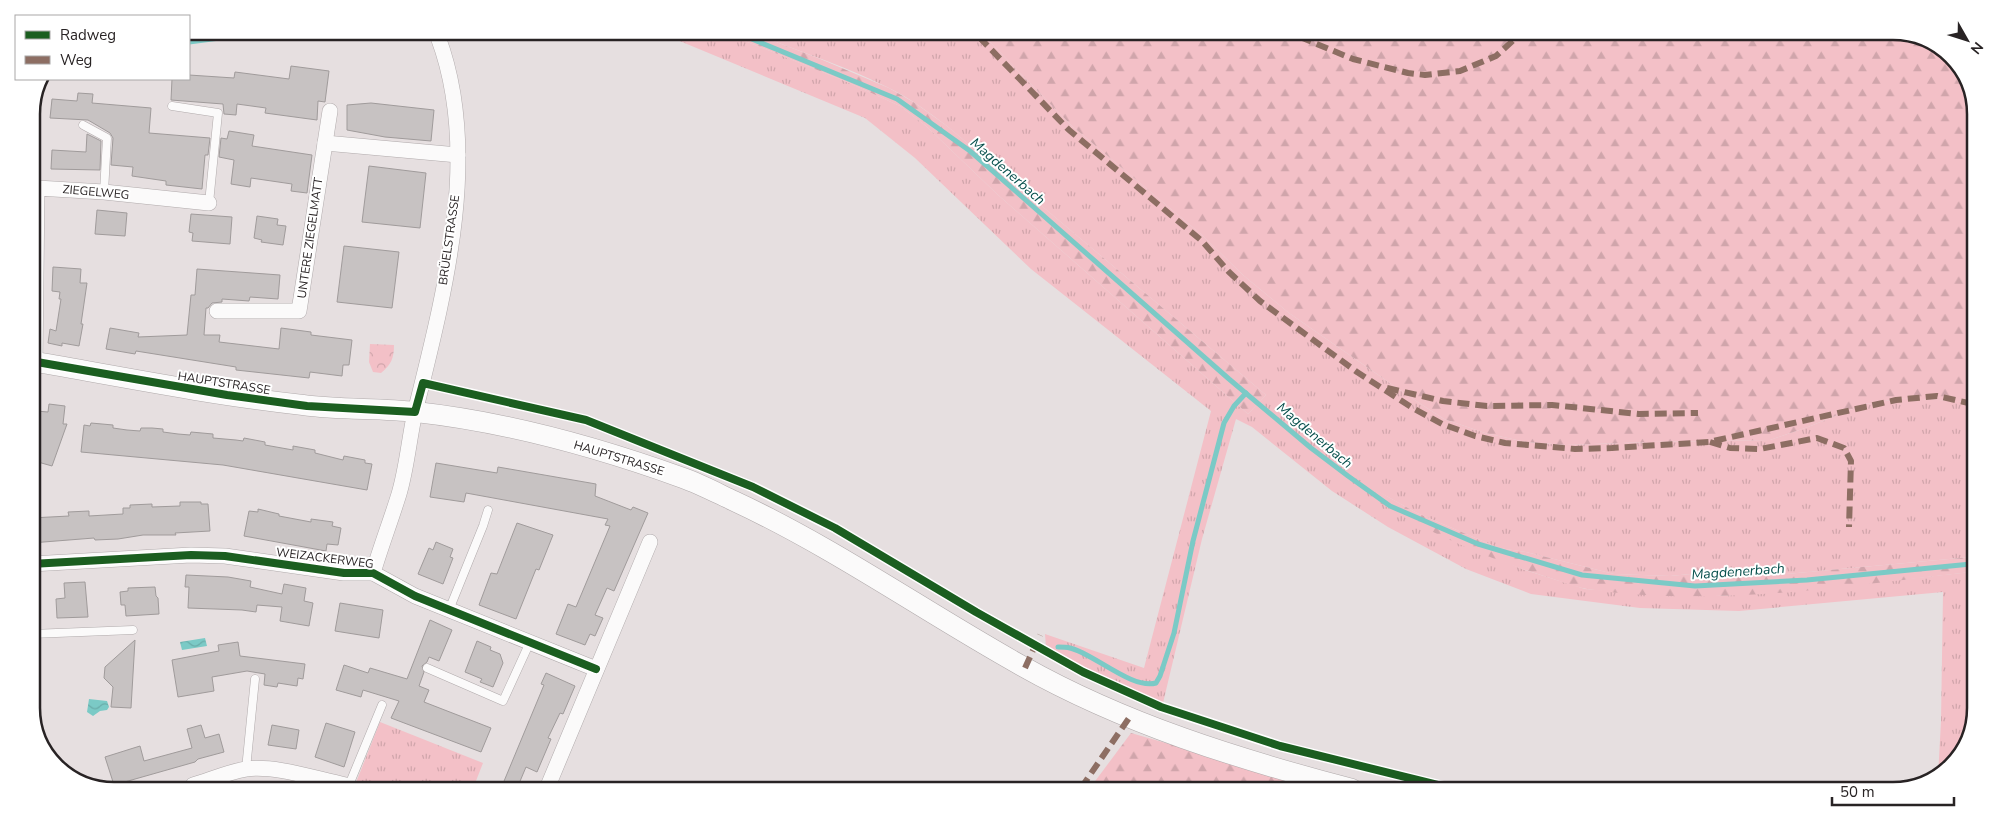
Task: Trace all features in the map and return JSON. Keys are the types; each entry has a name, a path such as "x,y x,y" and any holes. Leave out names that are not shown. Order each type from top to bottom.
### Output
{"main road":[{"name":"HAUPTSTRASSE","path":"40,362 199,391 307,406 415,412 492,423 553,438 686,479 775,520 1004,656 1084,698 1129,718 1214,750 1327,782"}],"street":[{"name":"BRÜELSTRASSE","path":"415,412 431,353 455,220 458,155 457,114 448,71 439,40"},
{"name":"UNTERE ZIEGELMATT","path":"217,312 300,311 330,110"},
{"path":"325,144 458,155"},
{"name":"ZIEGELWEG","path":"40,188 104,192 209,203"},
{"name":"WEIZACKERWEG","path":"373,572 400,492 415,412"},
{"path":"550,782 650,542"},
{"name":"WEIZACKERWEG","path":"40,564 216,555 344,573 373,572 406,592 596,669"},
{"path":"204,782 246,770 280,771 329,782"}],"lane":[{"path":"172,106 218,113 209,203"},
{"path":"83,126 107,138 104,192"},
{"path":"449,610 484,526 488,510"},
{"path":"40,634 133,630"},
{"path":"427,668 504,701 530,642"},
{"path":"246,770 255,679"},
{"path":"349,782 382,705"}],"green space":[{"path":"677,40 742,40 847,82 900,106 926,126 997,194 1248,414 1266,395 947,126 912,101 889,88 843,67 771,40 988,40 1072,126 1202,235 1243,275 1289,313 1444,419 1485,433 1526,442 1566,445 1770,440 1865,404 1904,398 1967,402 1967,557 1763,576 1711,572 1670,576 1614,574 1526,552 1499,548 1417,513 1379,492 1480,552 1525,570 1585,589 1662,595 1718,596 1806,590 1967,572 1967,708 1963,732 1959,741 1949,757 1939,766 1943,592 1739,611 1640,608 1531,594 1466,569 1388,527 1332,491 1252,427 1236,419 1202,539 1163,703 1110,681 1046,647 1045,634 1144,668 1211,411 1031,269 915,158 865,118"},
{"path":"742,40 771,40 889,88 915,103 947,126 1266,395 1248,414 997,194 926,126 900,106 847,82"},
{"path":"988,40 1893,40 1917,44 1938,55 1942,59 1942,65 1948,65 1952,69 1966,100 1967,402 1904,398 1865,404 1770,440 1566,445 1526,442 1485,433 1444,419 1289,313 1243,275 1202,235 1072,126"},
{"path":"370,344 394,345 391,361 381,373 373,372 369,362"},
{"path":"1379,492 1417,513 1499,548 1526,552 1614,574 1670,576 1711,572 1763,576 1967,557 1967,572 1827,589 1731,596 1635,594 1587,589 1525,570 1479,553 1413,522 1372,498"},
{"path":"380,722 483,763 476,782 356,782"},
{"path":"1131,733 1302,782 1094,782"}],"water":[{"path":"205,638 207,646 182,650 180,642"},
{"path":"89,699 107,701 109,707 107,710 100,711 93,716 87,712"}],"building":[{"path":"291,66 329,71 325,102 318,101 317,120 265,113 266,108 237,104 236,115 224,114 223,104 171,100 172,80 190,80 190,75 234,78 235,72 289,79"},
{"path":"78,93 93,94 92,103 151,108 149,133 210,138 208,155 205,155 202,189 166,185 166,181 132,176 133,167 111,165 113,138 110,133 88,120 50,118 52,99 77,101"},
{"path":"371,103 434,110 431,141 385,137 347,130 347,105"},
{"path":"229,131 254,135 252,146 312,155 307,193 291,191 292,184 251,178 250,187 231,184 234,160 219,157 221,138 227,139"},
{"path":"87,134 101,141 100,170 51,169 52,150 86,152"},
{"path":"369,166 426,173 420,228 362,222"},
{"path":"97,210 127,213 125,236 95,234"},
{"path":"191,214 232,217 230,244 192,241 193,233 189,232"},
{"path":"257,216 278,219 277,225 286,226 283,245 261,242 262,240 254,238"},
{"path":"344,246 399,252 392,308 337,302"},
{"path":"53,267 81,269 80,283 87,283 79,346 62,343 62,346 48,343 50,329 56,331 61,299 59,299 60,292 52,291"},
{"path":"197,269 280,275 278,299 250,297 249,301 222,299 222,302 212,303 206,308 204,335 220,335 219,342 279,349 281,328 311,332 311,335 352,340 349,365 343,365 342,376 310,372 309,378 236,370 236,367 136,351 135,354 106,349 110,328 139,333 138,337 187,335 191,295 195,295"},
{"path":"49,404 65,406 63,424 67,424 52,466 40,463 40,411 48,412"},
{"path":"91,423 113,425 113,428 127,430 140,431 141,428 152,428 178,434 190,435 191,432 213,434 213,438 243,441 244,438 265,442 265,445 293,450 293,446 315,450 315,453 343,460 344,456 365,460 365,463 372,464 367,490 223,465 81,452 84,425 90,426"},
{"path":"436,463 497,473 498,467 596,484 595,496 631,510 633,507 648,513 614,591 607,588 595,615 603,618 595,636 590,634 585,645 556,634 568,604 576,607 610,526 605,525 608,519 466,493 464,502 430,497"},
{"path":"180,502 208,504 210,531 175,533 176,535 143,535 118,539 95,540 94,538 40,542 40,518 69,516 68,512 89,511 89,516 123,514 123,508 130,508 130,505 152,504 152,507 180,506"},
{"path":"258,509 279,514 279,516 311,522 311,519 333,522 332,526 341,528 338,545 327,544 326,551 244,536 249,511 258,512"},
{"path":"517,523 553,535 539,570 536,569 516,619 479,605 491,573 497,574"},
{"path":"436,542 453,549 450,557 453,558 443,584 418,574 429,548 433,550"},
{"path":"186,575 228,577 251,581 250,587 282,594 284,584 306,588 304,601 313,603 309,626 280,621 282,607 257,605 256,612 188,608 189,587 185,587"},
{"path":"85,582 88,617 57,618 56,599 65,598 64,583"},
{"path":"155,587 159,614 126,616 125,605 121,605 120,592 128,591 128,588"},
{"path":"340,603 383,610 379,638 335,631"},
{"path":"430,620 452,630 439,661 429,657 422,666 424,672 419,686 429,690 424,702 491,728 481,752 391,718 399,701 363,690 361,697 336,690 344,665 368,673 370,668 407,679"},
{"path":"135,640 131,708 111,707 113,687 104,678 105,667"},
{"path":"477,641 491,647 490,650 500,654 503,663 493,687 480,682 482,679 465,672"},
{"path":"238,642 240,656 305,664 303,679 298,678 297,686 278,683 277,687 264,685 265,674 247,671 212,677 214,691 178,697 172,660 219,651 218,645"},
{"path":"546,673 575,686 563,714 560,713 548,738 551,739 537,772 526,767 520,782 504,782 544,685 541,684"},
{"path":"326,723 355,732 344,767 315,757"},
{"path":"201,725 205,738 219,734 224,752 125,782 113,782 105,757 140,746 144,761 192,748 187,729"},
{"path":"272,725 299,730 296,749 268,745"}],"waterway":[{"path":"190,42 204,40"},
{"name":"Magdenerbach","path":"754,40 897,99 970,151 1229,379 1311,448 1390,506 1478,544 1582,575 1695,586 1807,580 1967,564"},
{"path":"1058,647 1079,651 1136,681 1146,684 1156,683 1174,633 1193,541 1224,423 1234,406 1246,393"}],"marked path":[{"path":"982,40 1069,130 1202,241 1229,272 1260,301 1357,372 1411,407 1442,424 1475,436 1505,443 1575,449 1612,448 1709,442 1896,400 1937,396 1967,403"},
{"path":"1307,40 1353,59 1408,73 1425,75 1460,71 1496,56 1514,40"},
{"path":"1387,388 1443,401 1487,406 1552,405 1639,414 1698,413"},
{"path":"1710,442 1730,448 1760,449 1817,438 1844,448 1851,461 1849,527"},
{"path":"1025,668 1040,635"},
{"path":"1085,782 1129,718"}],"cycle path":[{"path":"40,363 227,395 307,406 415,412 423,383 586,420 753,487 835,528 976,612 1083,672 1161,707 1280,746 1426,782"},
{"path":"40,563 191,555 225,556 344,573 373,573 415,596 596,669"}]}
